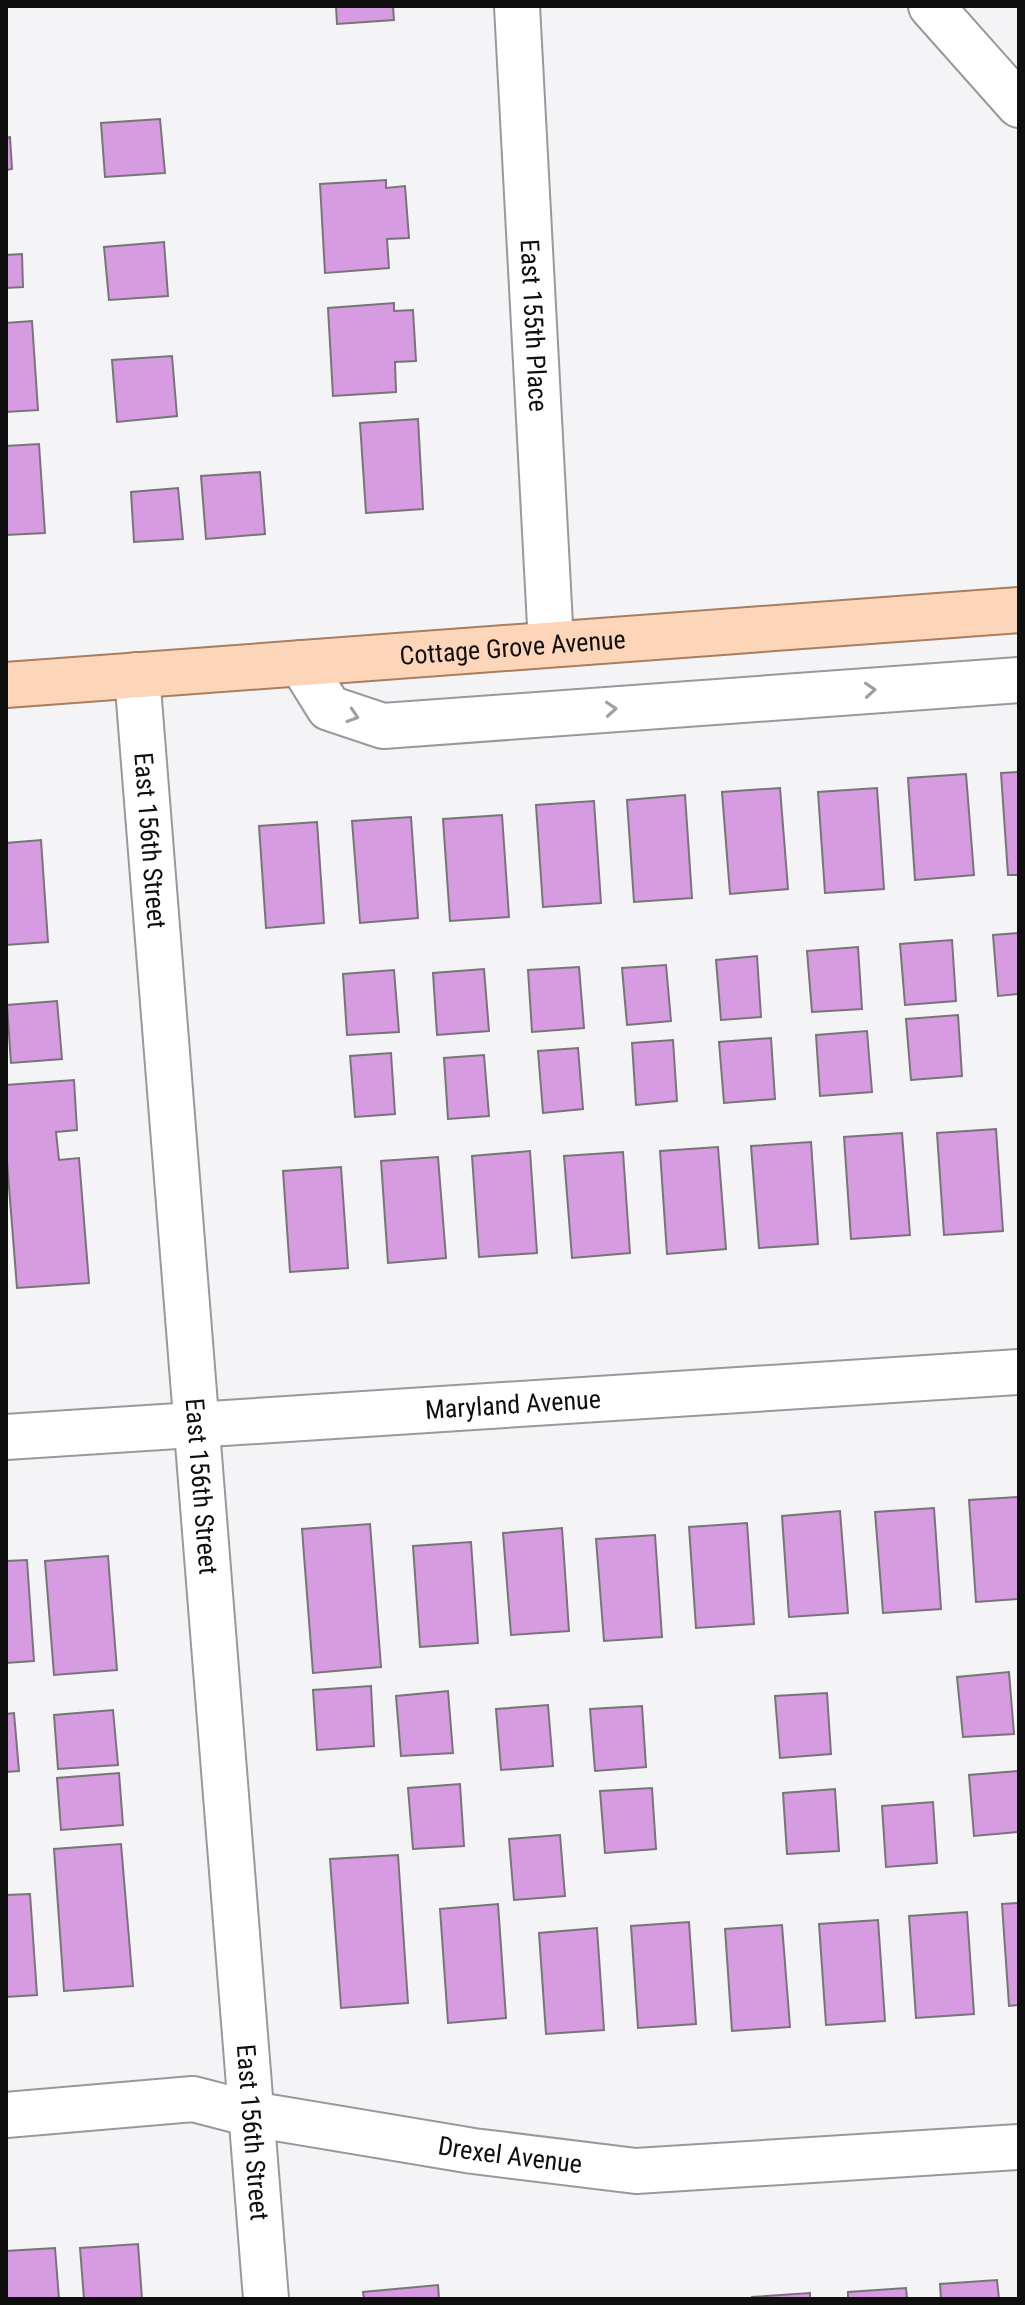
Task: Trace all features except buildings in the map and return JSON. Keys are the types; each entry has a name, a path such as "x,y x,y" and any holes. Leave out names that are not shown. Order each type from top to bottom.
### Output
{"main road":[{"name":"Cottage Grove Avenue","path":"6,685 1019,610"}],"street":[{"name":"East 155th Place","path":"517,6 551,644"},
{"path":"931,6 1019,105"},
{"path":"301,663 329,708 383,726 1019,680"},
{"name":"East 156th Street","path":"137,675 266,2299"},
{"name":"Maryland Avenue","path":"6,1437 1019,1372"},
{"name":"Drexel Avenue","path":"6,2115 193,2099 251,2114 473,2151 636,2171 1019,2147"}]}
